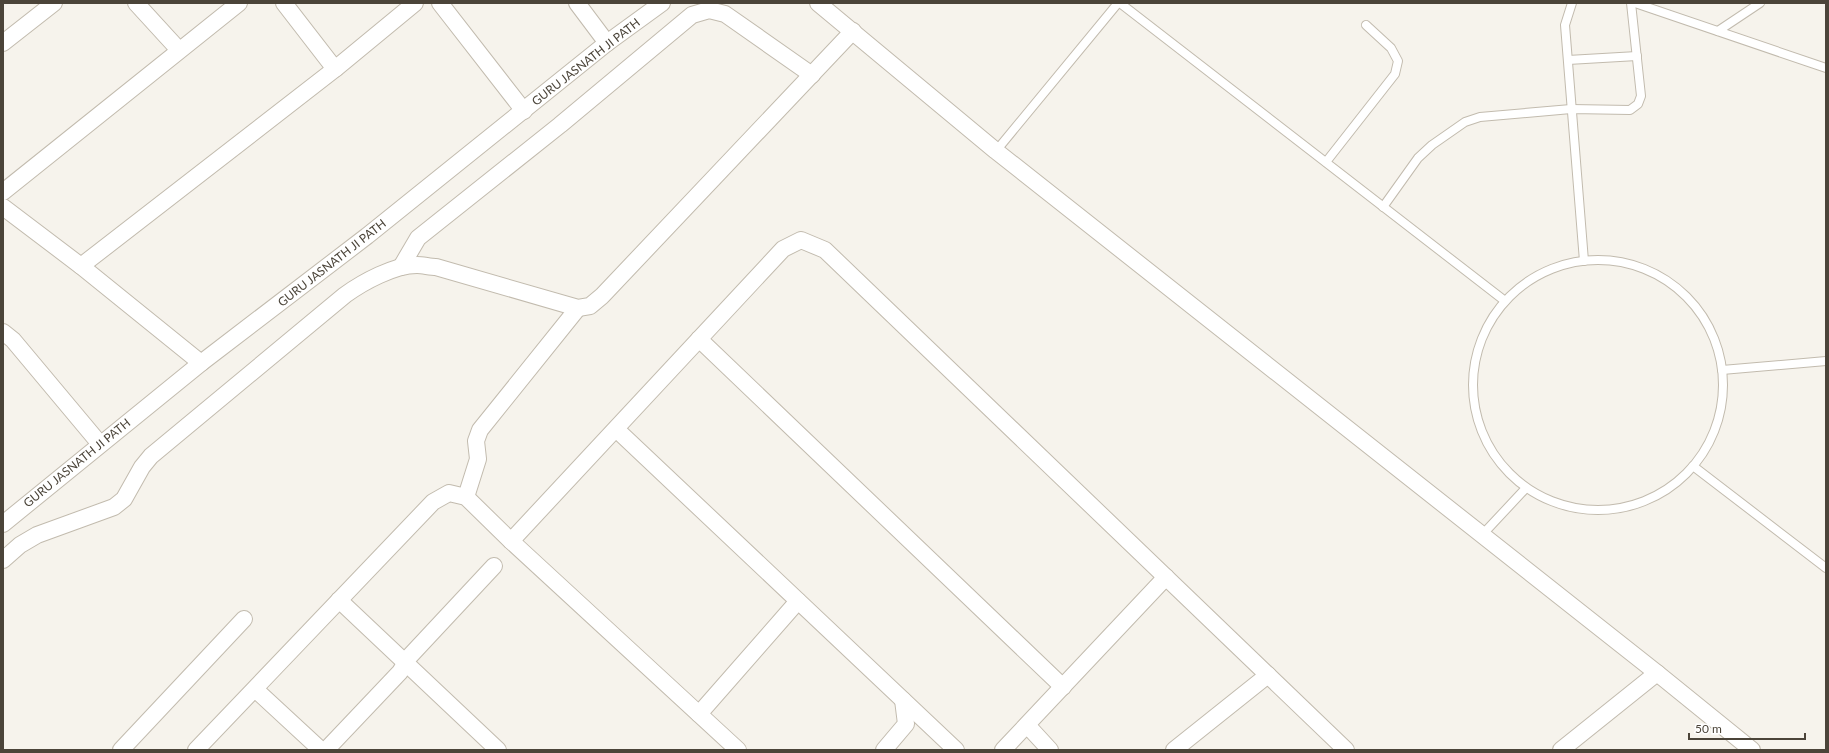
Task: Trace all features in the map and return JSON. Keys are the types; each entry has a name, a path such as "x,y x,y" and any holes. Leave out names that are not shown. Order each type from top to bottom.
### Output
{"street":[{"path":"3,43 54,3"},
{"path":"136,3 179,50"},
{"path":"3,192 239,3"},
{"path":"284,3 335,69"},
{"path":"81,266 335,69 415,3"},
{"path":"440,3 524,110"},
{"path":"577,3 607,43"},
{"name":"GURU JASNATH JI PATH","path":"3,524 201,363 367,236 607,43 662,3"},
{"path":"818,3 996,151 1658,673 1752,750"},
{"path":"400,267 418,238 560,125 692,15 709,10 725,14 812,75"},
{"path":"3,560 20,545 37,535 114,506 124,499 142,467 151,456 345,295 362,284 400,267 417,265 436,267 578,308 590,306 602,296 853,31"},
{"path":"3,207 81,266 201,363"},
{"path":"511,541 783,249 801,240 825,250 1346,750"},
{"path":"466,496 478,459 476,441 480,430 578,308"},
{"path":"3,332 13,340 100,444"},
{"path":"699,339 1063,687"},
{"path":"616,429 956,750"},
{"path":"196,750 434,502 449,494 466,496 511,541 738,750"},
{"path":"326,750 400,672 409,657 494,566"},
{"path":"1003,750 1166,577"},
{"path":"339,600 498,750"},
{"path":"699,714 798,601"},
{"path":"121,750 244,619"},
{"path":"1561,750 1658,673"},
{"path":"1174,750 1268,675"},
{"path":"255,689 321,750"},
{"path":"884,750 906,724 903,700"},
{"path":"1027,725 1050,750"}],"lane":[{"path":"996,151 1119,3 1504,301"},
{"path":"1572,3 1565,25 1584,260"},
{"path":"1383,207 1418,158 1432,145 1465,122 1480,117 1571,109 1630,110 1638,104 1641,96 1631,3"},
{"path":"1635,3 1826,68"},
{"path":"1718,31 1760,3"},
{"path":"1326,162 1395,74 1398,61 1391,48 1366,25"},
{"path":"1568,60 1637,56"},
{"path":"1584,260 1619,262 1653,272 1682,292 1705,319 1719,352 1722,370 1724,387 1719,422 1704,454 1681,480 1652,499 1618,510 1583,510 1553,503 1526,488 1504,468 1486,443 1476,414 1472,384 1476,354 1487,326 1504,301 1527,281 1554,268 1584,260"},
{"path":"1722,370 1826,361"},
{"path":"1693,466 1826,568"},
{"path":"1482,535 1526,488"}]}
